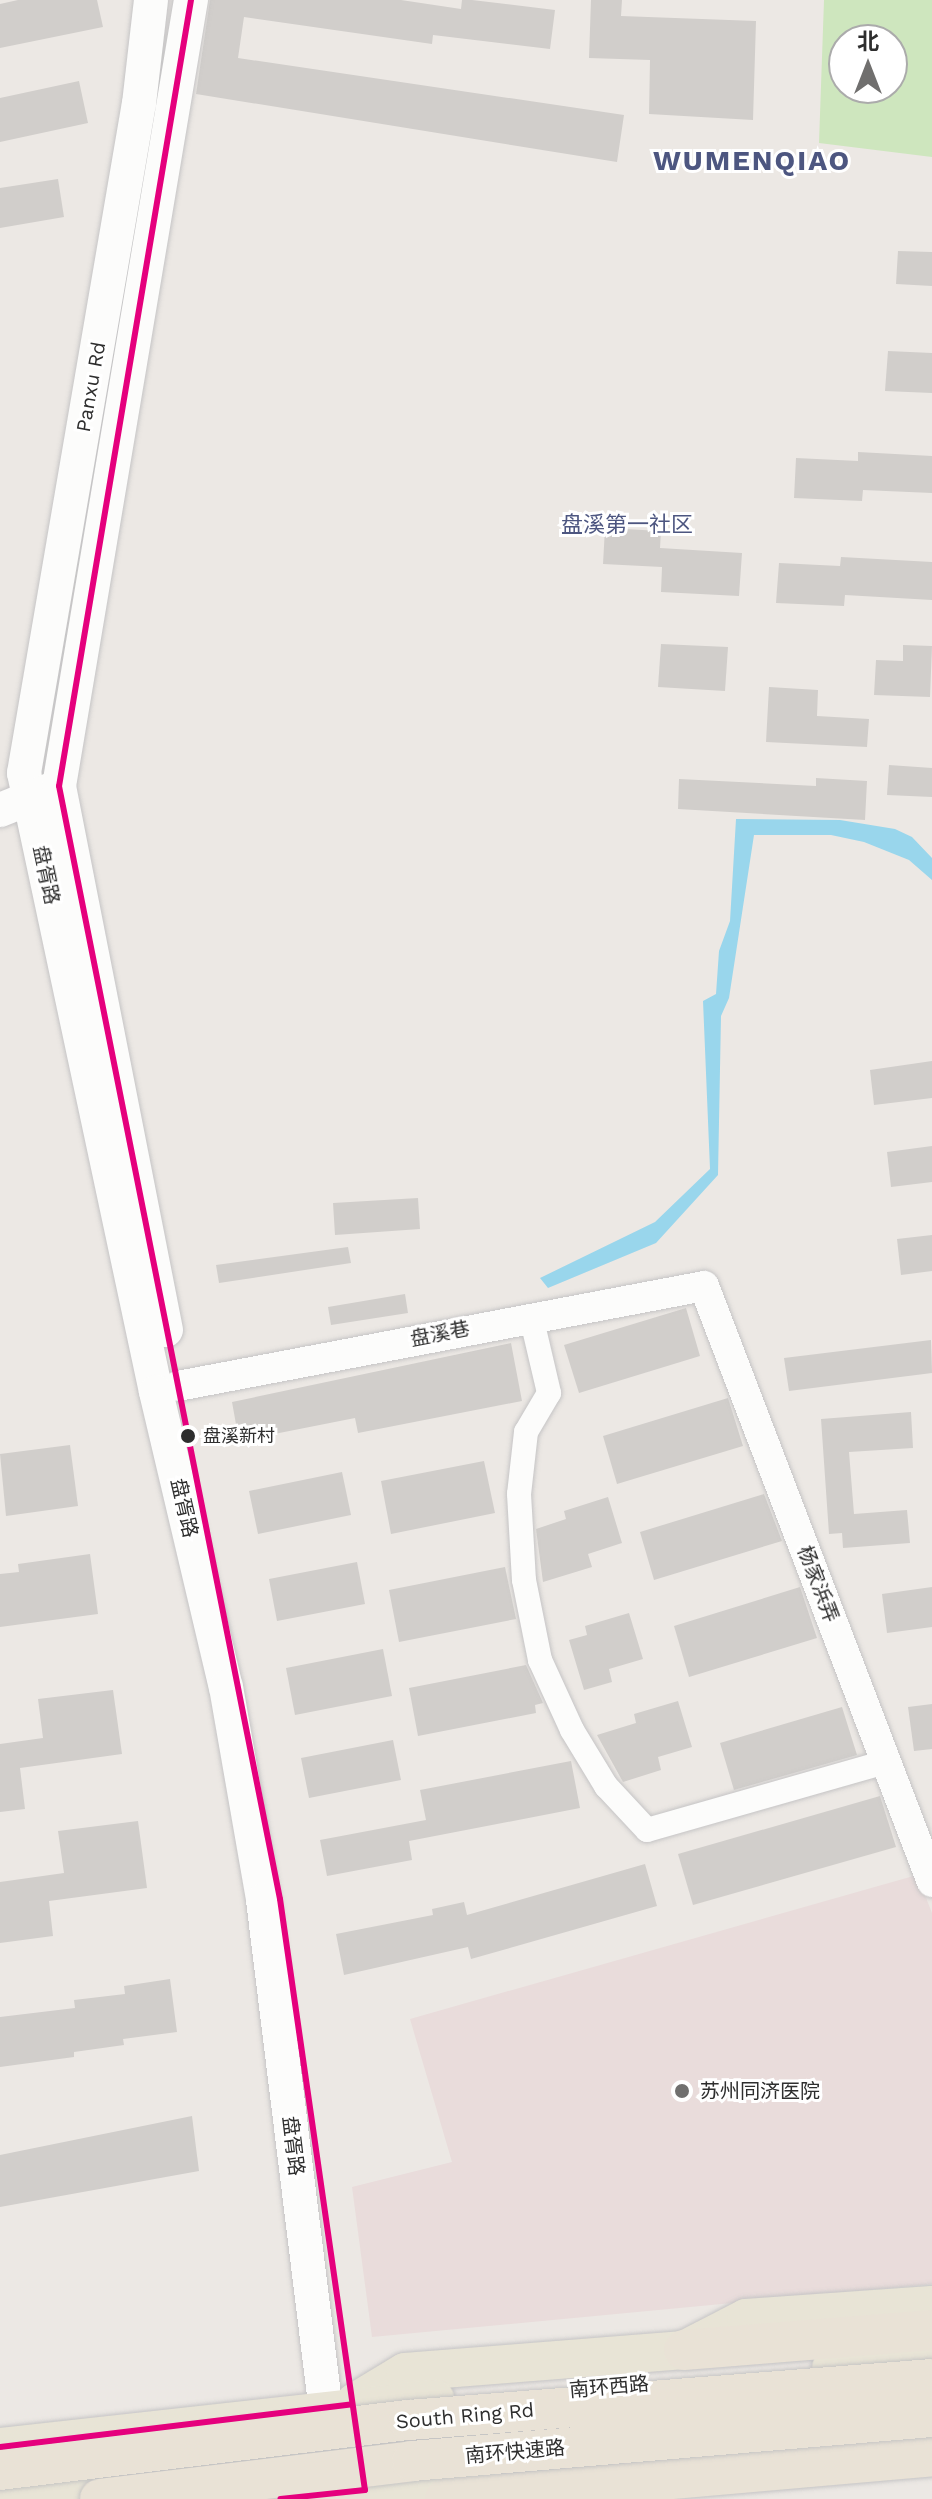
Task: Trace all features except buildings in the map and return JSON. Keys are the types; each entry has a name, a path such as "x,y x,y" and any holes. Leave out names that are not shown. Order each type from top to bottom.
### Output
{"highway":[{"path":"684,2350 932,2330"},
{"name":"South Ring Rd","path":"0,2470 409,2420 932,2379"},
{"name":"南环快速路","path":"100,2499 412,2461 932,2417"},
{"path":"445,2499 932,2456"}],"main road":[{"name":"Panxu Rd","path":"23,790 139,103 151,0"},
{"name":"Panxu Rd","path":"23,790 191,0"},
{"name":"盘胥路","path":"23,790 178,1386 243,1690 280,1899 342,2432"},
{"name":"盘胥路","path":"23,790 156,1392 226,1687 263,1900 342,2432"},
{"path":"0,2494 342,2432 405,2372 684,2350 746,2318 932,2305"},
{"name":"南环西路","path":"342,2432 455,2430 491,2396 932,2358"},
{"path":"0,2447 342,2432"},
{"path":"342,2432 349,2496"},
{"path":"280,2499 349,2496 932,2443"}],"street":[{"name":"盘溪巷","path":"178,1386 531,1316 704,1286"},
{"name":"杨家浜弄","path":"704,1286 932,1882"},
{"path":"531,1316 549,1393 526,1432 519,1494 524,1580 540,1660 572,1730 606,1786 647,1830 886,1762"}],"shaded area":[{"name":"苏州同济医院","path":"917,1875 932,1913 932,2284 372,2337 352,2187 452,2162 410,2019"}],"green space":[{"path":"824,0 932,0 932,157 819,143"}],"water":[{"path":"736,819 840,820 895,829 912,837 932,858 932,880 909,860 864,842 831,835 754,835 729,998 721,1016 718,1175 656,1243 548,1288 540,1278 655,1222 710,1169 703,1001 716,994 719,951 730,921"}],"transit line":[{"path":"191,0 59,786 280,1899 365,2490 280,2499"},
{"path":"0,2447 349,2405"}],"place":[{"name":"盘溪新村","path":"188,1436"},
{"name":"苏州同济医院","path":"682,2091"}],"district":[{"name":"WUMENQIAO","path":"752,161"},
{"name":"盘溪第一社区","path":"627,525"}]}
